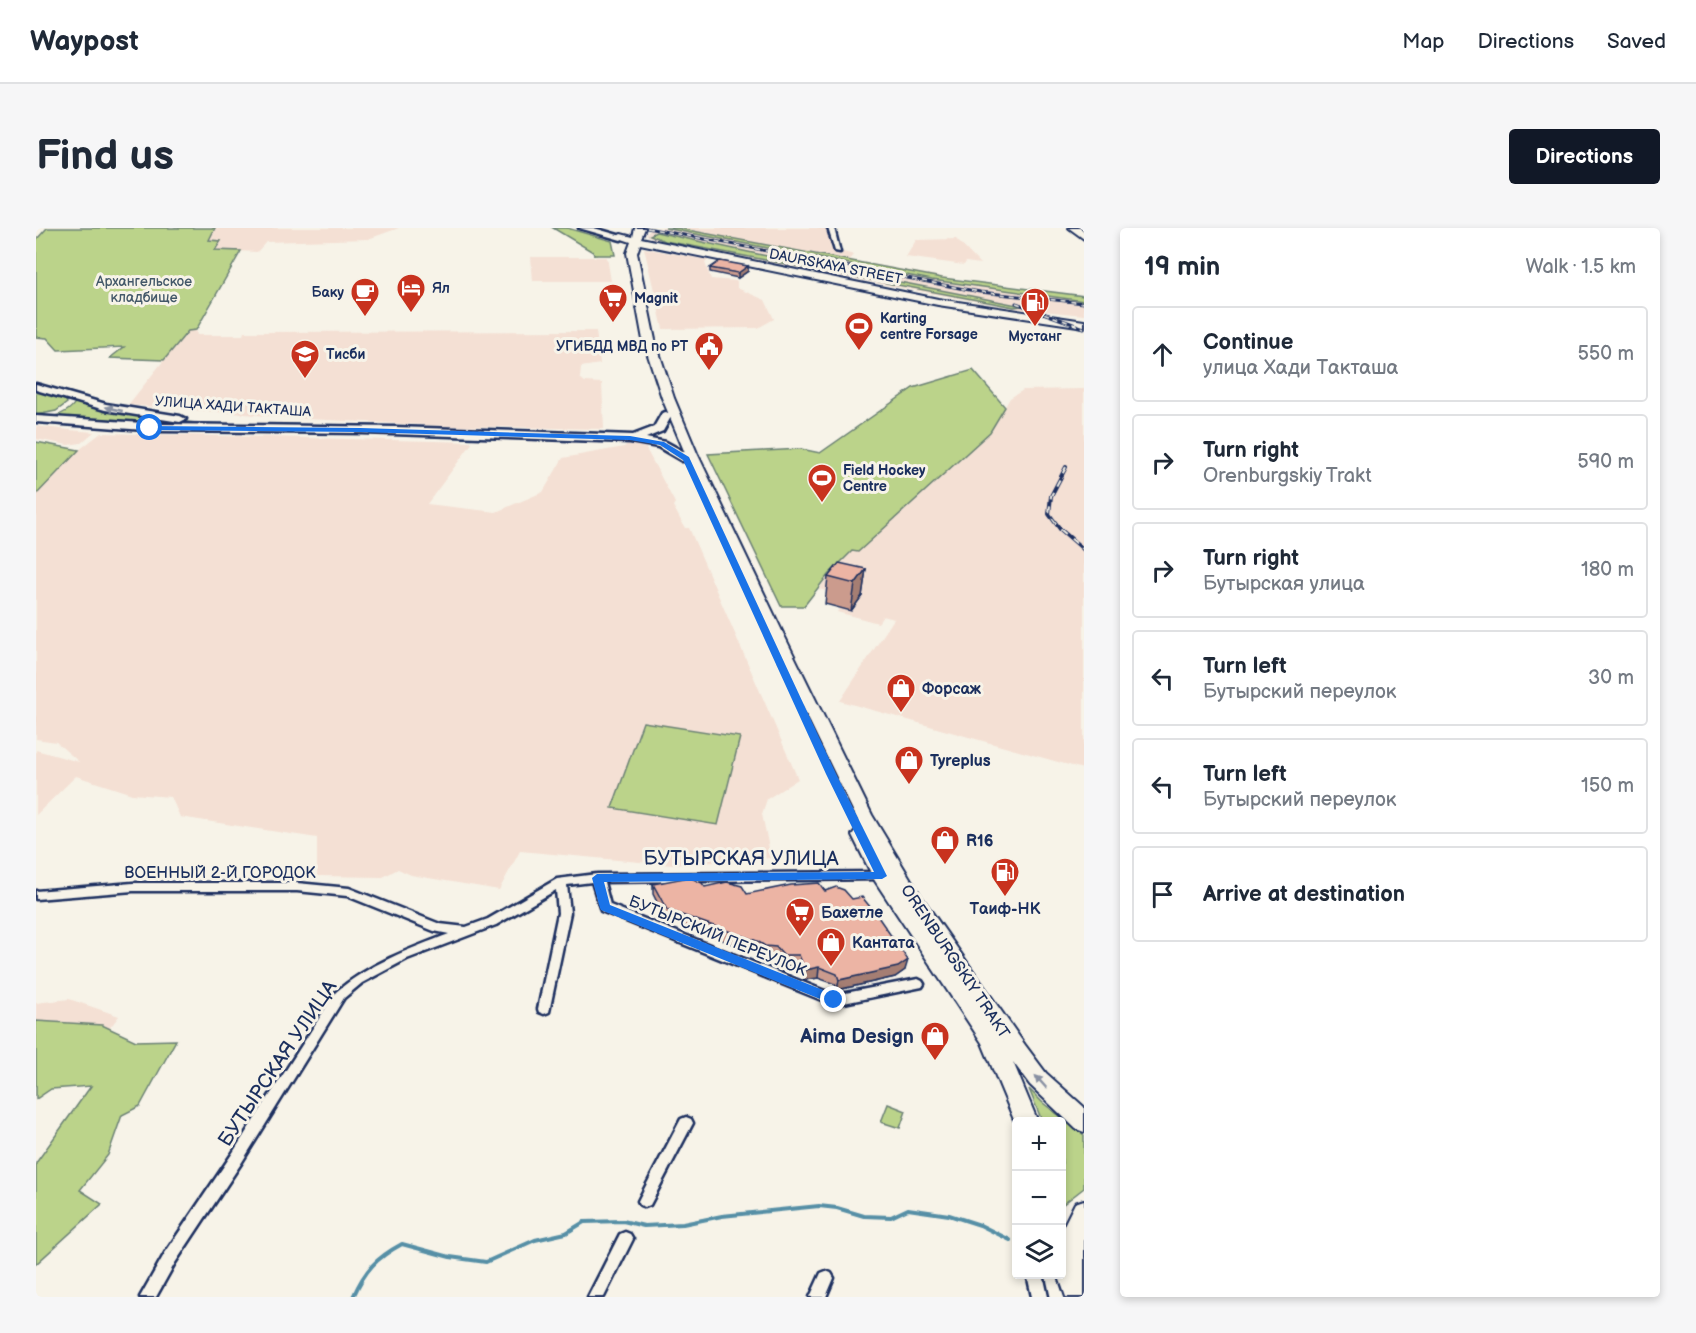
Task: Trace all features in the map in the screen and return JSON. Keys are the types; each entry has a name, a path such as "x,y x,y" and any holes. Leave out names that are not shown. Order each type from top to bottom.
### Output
{"main road":[{"path":"629,235 649,228"},
{"path":"1074,228 1084,236"},
{"name":"DAURSKAYA STREET","path":"629,235 881,289 1084,322"},
{"name":"ORENBURGSKIY TRAKT","path":"629,235 640,341 666,415 831,774 882,876 992,1040 1024,1117"},
{"name":"ORENBURGSKIY TRAKT","path":"629,235 653,353 691,453 863,815 915,903 1017,1051 1038,1079 1084,1122"},
{"path":"1058,1100 1084,1109"},
{"path":"1077,1295 1066,1247 1084,1211"}],"street":[{"name":"DAURSKAYA STREET","path":"583,228 629,235"},
{"name":"DAURSKAYA STREET","path":"593,228 629,235"},
{"path":"597,228 629,235"},
{"path":"831,228 838,251"},
{"name":"УЛИЦА ХАДИ ТАКТАША","path":"36,387 123,411 181,419 360,430"},
{"path":"36,418 62,412 70,397"},
{"name":"УЛИЦА ХАДИ ТАКТАША","path":"630,438 653,433 659,429 666,415"},
{"name":"УЛИЦА ХАДИ ТАКТАША","path":"36,418 81,424 150,428 360,430 630,438 662,444 686,458"},
{"name":"БУТЫРСКАЯ УЛИЦА","path":"148,1297 170,1258 237,1158 340,994 358,980 403,956 492,922 561,882 597,878 882,876"},
{"name":"БУТЫРСКИЙ ПЕРЕУЛОК","path":"597,878 605,908 834,1000 918,984"},
{"path":"544,1009 564,913 561,882"},
{"name":"ВОЕННЫЙ 2-Й ГОРОДОК","path":"36,895 133,887 297,886 349,892 438,928 469,932"},
{"path":"645,1201 686,1123"},
{"path":"596,1297 625,1239"},
{"path":"818,1297 826,1278"},
{"path":"1036,1279 1040,1297"}],"shaded area":[{"path":"215,228 399,228 368,239 266,242 257,252 214,250 209,240"},
{"path":"652,228 826,228 833,244 830,248 854,255 850,260 986,285 1084,296 1084,315 1013,308 655,240 646,234"},
{"path":"956,239 980,264 966,262 964,265 906,257 916,240"},
{"path":"644,248 708,260 705,263 711,279 737,281 737,288 765,300 774,319 758,328 663,329"},
{"path":"531,257 607,257 611,281 533,281"},
{"path":"188,330 196,330 197,335 243,335 244,332 596,331 600,364 581,367 580,378 585,382 602,383 604,429 445,426 307,419 128,405"},
{"path":"1084,389 1084,773 1083,769 840,701 894,619 883,616 878,623 837,612 840,608 825,604 832,593 819,589 828,575 852,551 858,552 990,432 1010,398 1023,390"},
{"path":"36,426 94,432 81,443 68,445 36,439"},
{"path":"101,433 473,442 427,504 496,512 543,492 563,458 624,447 627,444 644,445 675,503 673,506 685,528 689,528 798,779 767,799 762,814 771,858 672,865 520,851 499,890 411,875 398,869 383,877 317,876 317,838 180,817 171,797 132,794 76,776 36,815 36,750 79,762 56,742 36,739 36,495 79,450"},
{"path":"69,999 119,1016 109,1029 36,1032 36,1003"}],"green space":[{"name":"Архангельское кладбище","path":"47,228 215,228 209,240 221,241 215,250 241,251 196,330 188,331 164,360 110,358 124,347 58,350 47,338 36,337 36,240"},
{"path":"553,228 567,228 612,241 615,255 594,255 593,252"},
{"path":"665,228 677,228 942,278 1084,296 1084,301 932,280"},
{"path":"656,232 1022,306 1014,307 665,241 650,235"},
{"name":"Field Hockey Centre","path":"973,370 1005,407 990,432 858,552 852,551 828,575 804,606 781,606 708,454 801,449 820,453 913,388"},
{"path":"36,389 64,397 67,403 56,411 36,415"},
{"path":"76,401 141,416 207,424 340,429 151,426 47,418 63,413"},
{"path":"36,442 79,450 36,495"},
{"path":"643,722 740,737 718,825 612,808"},
{"path":"36,1021 102,1025 136,1041 176,1040 140,1106 122,1115 108,1155 80,1190 102,1204 36,1264 36,1163 91,1086 51,1089 36,1099"},
{"path":"1029,1089 1061,1117 1040,1117"},
{"path":"888,1104 906,1111 900,1128 881,1122"},
{"path":"1066,1121 1084,1135 1084,1188 1066,1202"}],"building":[{"path":"720,261 748,266 738,273 710,268"},
{"path":"839,563 866,569 855,584 828,577"},
{"name":"Бахетле","path":"689,877 702,883 705,887 727,882 742,886 747,894 791,885 819,883 825,891 836,887 844,890 852,899 862,897 908,960 898,967 839,980 837,974 819,967 805,970 799,955 783,955 776,947 765,946 757,941 667,910 653,884"}],"waterway":[{"path":"353,1297 372,1266 385,1254 402,1244 450,1257 486,1262 535,1240 566,1233 584,1222 623,1221 644,1226 683,1224 722,1216 819,1206 837,1208 864,1216 891,1217 908,1209 949,1215 980,1225 1010,1240"}],"railway":[{"path":"647,228 980,292 1084,303"},
{"path":"1016,303 1084,328"},
{"path":"1066,467 1051,496 1049,514 1060,529 1084,550"}],"place":[{"name":"Ял","path":"411,314"},
{"name":"Баку","path":"365,318"},
{"name":"Magnit","path":"613,324"},
{"name":"Мустанг","path":"1035,328"},
{"name":"Karting centre Forsage","path":"859,352"},
{"name":"УГИБДД МВД по РТ","path":"709,372"},
{"name":"Тисби","path":"305,380"},
{"name":"Field Hockey Centre","path":"822,504"},
{"name":"Форсаж","path":"901,714"},
{"name":"Tyreplus","path":"909,786"},
{"name":"R16","path":"945,866"},
{"name":"Таиф-НК","path":"1005,898"},
{"name":"Бахетле","path":"800,938"},
{"name":"Кантата","path":"831,968"},
{"name":"Aima Design","path":"935,1062"}],"route":[{"path":"150,428 360,430 630,438 662,444 686,458 831,774 882,876 597,878 605,908 834,1000"}]}
